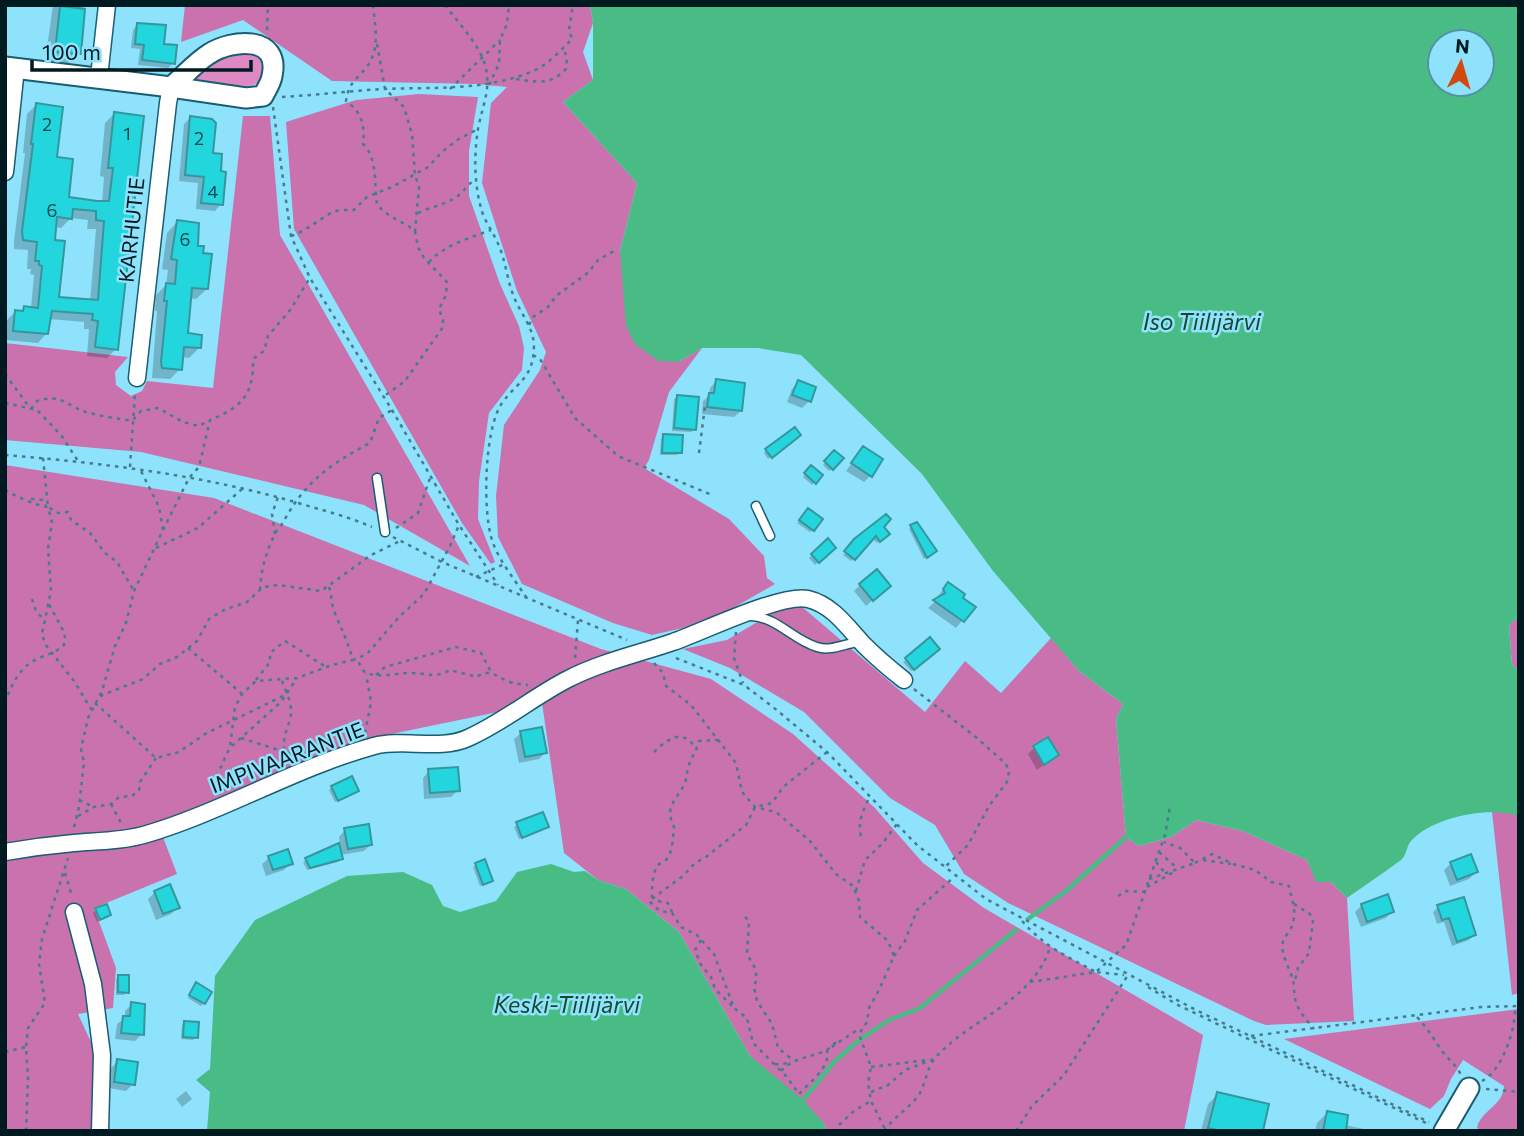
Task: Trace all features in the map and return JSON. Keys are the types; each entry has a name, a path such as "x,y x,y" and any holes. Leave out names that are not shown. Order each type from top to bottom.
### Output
{"street":[{"path":"99,77 107,5"},
{"path":"5,172 11,68 99,77 246,98 263,96 272,77 273,61 266,51 255,43 237,43 210,53 172,87"},
{"name":"KARHUTIE","path":"137,378 167,103 172,87"},
{"name":"IMPIVAARANTIE","path":"5,852 146,835 356,752 398,741 440,744 465,740 511,716 544,692 597,666 792,599 808,599 828,608 845,622 882,663 904,680"},
{"path":"74,912 93,984 102,1055 100,1131"},
{"path":"1444,1130 1469,1088"}],"lane":[{"path":"377,478 384,532"},
{"path":"756,506 770,536"},
{"path":"740,617 761,616 772,620 799,639 818,648 834,649 862,642"}],"path":[{"path":"266,51 268,5"},
{"path":"278,5 313,5"},
{"path":"373,5 385,89 404,107 412,134 415,175 419,187 415,230 419,250 448,284 439,309 443,327 405,381 383,397"},
{"path":"445,5 482,57 489,85"},
{"path":"509,5 507,24 500,40 499,64 489,85 478,129 475,162 481,211 500,247 514,297 529,325 534,342 528,375 499,408 491,436 486,493 493,543 526,597"},
{"path":"499,586 491,570 458,524 392,410 310,278 291,236 275,129 273,97 385,89 450,89 489,85 513,78 542,66 572,39 569,30 573,5"},
{"path":"450,89 500,40"},
{"path":"377,44 367,68 352,81 346,101 359,114 364,132 363,144 369,149 373,161 375,194 379,208 415,230"},
{"path":"513,78 544,83 557,78 566,69 567,58 563,47"},
{"path":"291,236 324,219 330,213 354,210 367,197 415,175 432,164 457,140 478,129"},
{"path":"418,213 432,205 455,198 476,180"},
{"path":"429,262 449,247 491,230"},
{"path":"529,325 533,317 548,307 556,296 614,251"},
{"path":"133,420 141,411 158,408 183,422 199,426 225,415 244,400 250,391 254,372 253,359 264,351 268,336 291,309 310,278"},
{"path":"533,355 540,359 575,418 618,456 712,495"},
{"path":"5,374 31,409"},
{"path":"130,467 137,378"},
{"path":"31,409 37,401 57,399 68,401 89,413 133,420"},
{"path":"5,403 37,410 61,435 78,461"},
{"path":"699,453 705,406"},
{"path":"260,590 261,566 275,534 294,502 315,478 370,443 379,418 392,410"},
{"path":"26,1131 28,1028 45,1003 39,964 42,939 65,873 78,816 84,762 81,749 83,737 91,709 100,696 115,646 126,623 134,591 189,478 200,467 210,420"},
{"path":"5,455 140,468 294,502"},
{"path":"43,458 52,522 48,550 51,591 42,634 45,644 91,709"},
{"path":"140,468 159,507 163,530"},
{"path":"394,538 396,528 418,513 430,477"},
{"path":"155,549 198,528 242,489"},
{"path":"5,490 28,498 37,506 58,513 68,512 71,520 90,533 100,547 117,562 134,591"},
{"path":"275,534 272,514 278,497"},
{"path":"256,681 297,678 367,654 399,617 424,594 450,546 458,524"},
{"path":"100,696 143,679 150,671 177,657 197,641 209,619 247,602 263,587 278,585 321,591 370,555 400,541"},
{"path":"504,564 476,577 649,649 744,685 827,752 944,868 986,900 1106,964 1444,1130"},
{"path":"329,587 333,609 346,635 353,660 359,663 365,673 371,702 366,731 356,752"},
{"path":"32,599 36,611 45,621"},
{"path":"5,703 18,674 36,659 53,654 64,645 65,635 48,603"},
{"path":"740,617 734,659 744,685"},
{"path":"569,679 578,651 579,620"},
{"path":"220,807 213,783 230,747 235,708 242,694 270,662 270,653 285,641 326,667"},
{"path":"375,676 385,667 456,647 481,653 491,672"},
{"path":"188,648 242,694"},
{"path":"365,673 390,677 412,673 429,676 442,675 450,670 477,677 491,672 514,684 528,685 544,692"},
{"path":"230,747 287,694 297,678"},
{"path":"665,679 667,686 691,705 736,763 742,792 755,807 776,812 801,833 836,874 853,886 859,901 860,917 888,941 894,956"},
{"path":"282,680 291,714 284,733 285,752"},
{"path":"904,680 977,738 1006,764 1009,771 1007,782 989,806 968,845 944,868"},
{"path":"78,816 94,807 111,804 120,797 132,796 139,790 140,782 156,758 178,752 205,734 287,694"},
{"path":"95,703 156,758"},
{"path":"654,751 668,738 680,737 692,741 697,750"},
{"path":"241,738 293,754 315,767"},
{"path":"672,913 660,911 649,901 652,898 656,868 666,860 672,844 674,827 671,806 685,784 688,768 699,741 719,740"},
{"path":"755,807 772,803 783,787 827,752"},
{"path":"861,836 861,818 870,796"},
{"path":"79,800 94,807"},
{"path":"111,804 129,838"},
{"path":"1096,972 1126,945 1156,862 1170,806"},
{"path":"652,898 746,825 755,807"},
{"path":"855,891 865,860 897,824"},
{"path":"1162,842 1180,848 1195,863"},
{"path":"1159,852 1179,869"},
{"path":"1149,879 1203,860 1212,853 1233,864 1255,870 1271,882 1289,886 1290,899 1310,914 1313,921 1309,953 1298,968 1294,997 1297,1007 1314,1029"},
{"path":"1203,860 1223,865 1233,864"},
{"path":"1156,862 1165,873"},
{"path":"1147,887 1179,869"},
{"path":"65,873 74,912"},
{"path":"772,1063 781,1065 827,1050 834,1042 842,1040 867,1022 869,1008 894,956 905,941 917,909 954,876"},
{"path":"1118,896 1126,891 1145,892"},
{"path":"656,894 657,906"},
{"path":"658,901 668,904 681,927 697,935 714,954 734,1008"},
{"path":"1294,904 1295,919 1283,942 1284,957 1294,983"},
{"path":"744,917 749,921 747,954 757,978 754,987 757,1001 772,1024 778,1048 793,1060"},
{"path":"1021,919 1037,938 1096,972"},
{"path":"701,940 695,950 715,989 747,1018 752,1042 799,1094 825,1065 829,1056 827,1050"},
{"path":"871,1092 888,1086 905,1070 934,1059 958,1037 996,1012 1030,982 1047,957 1050,947"},
{"path":"1030,982 1096,972 1128,975 1176,1004 1444,1130"},
{"path":"1016,1131 1032,1106 1064,1075 1128,975"},
{"path":"1251,1036 1481,1007 1517,1006 1510,1039 1495,1070 1489,1077 1469,1088"},
{"path":"1417,1017 1433,1034 1440,1049 1456,1065 1469,1088"},
{"path":"862,1027 859,1034 871,1067 868,1083 871,1101 885,1130 896,1116 918,1097 934,1059"},
{"path":"5,1052 26,1047"},
{"path":"871,1067 934,1059"},
{"path":"781,1072 793,1060"},
{"path":"1469,1088 1519,1092"},
{"path":"839,1125 854,1111 871,1101"}],"shaded area":[{"path":"185,5 590,5 593,23 583,52 593,80 563,102 637,183 620,251 678,362 702,348 669,392 649,460 644,468 729,519 764,556 767,578 775,584 709,622 652,635 613,623 522,584 498,537 496,496 504,425 540,370 546,352 517,291 482,183 491,103 507,87 332,81 243,20 181,42"},
{"path":"246,49 261,56 266,62 264,81 236,87 187,82 203,65"},
{"path":"419,94 478,97 469,151 469,196 500,284 519,326 524,348 522,370 489,413 479,481 478,519 495,562 491,564 462,523 294,229 286,122 356,100"},
{"path":"243,116 270,116 280,235 470,566 364,505 141,452 5,440 5,343 128,357 115,372 116,385 131,396 142,391 147,381 213,388"},
{"path":"5,465 214,498 601,649 711,679 793,734 874,807 923,863 984,908 1203,1035 1184,1131 826,1131 825,1125 805,1103 750,1056 679,932 626,889 598,880 564,853 542,703 377,737 158,824 177,874 94,908 116,968 113,1008 78,1014 97,1055 95,1131 5,1131"},
{"path":"794,600 925,712 965,661 1001,693 1051,638 1079,671 1123,704 1116,719 1126,837 1139,846 1171,837 1196,820 1243,831 1307,860 1314,876 1331,882 1347,898 1354,1021 1266,1025 1254,1021 1008,903 964,874 935,825 890,798 804,712 730,668 683,649 727,640"},
{"path":"1519,615 1519,673 1512,664 1509,626"},
{"path":"1504,811 1519,816 1519,993 1512,995 1492,812"},
{"path":"1519,1009 1519,1131 1484,1131 1477,1128 1482,1117 1500,1098 1504,1086 1463,1060 1444,1096 1430,1109 1284,1039"}],"water":[{"name":"Iso Tiilijärvi","path":"590,5 1519,5 1519,615 1509,626 1512,664 1519,673 1519,816 1493,812 1477,813 1433,826 1411,841 1401,860 1347,898 1331,882 1316,882 1307,860 1243,831 1196,820 1171,837 1139,846 1126,837 1116,719 1123,704 1079,671 993,571 922,474 801,355 758,348 702,348 678,362 658,361 635,344 626,326 620,251 637,183 563,102 593,80 593,23"},
{"name":"Keski-Tiilijärvi","path":"551,864 574,872 585,871 598,880 626,889 679,932 750,1056 803,1100 825,1125 826,1131 207,1131 210,1092 196,1080 210,1069 215,976 255,920 347,876 403,872 432,885 443,906 460,912 496,901 517,872"}],"building":[{"path":"60,6 85,9 81,54 55,52"},
{"path":"137,23 166,25 164,44 177,45 175,64 142,60 144,45 135,44"},
{"path":"36,103 63,107 57,157 73,159 69,197 109,201 113,168 108,168 114,112 144,116 118,350 95,347 98,321 92,320 93,314 52,311 48,334 13,331 15,310 23,311 24,306 38,308 42,266 39,261 35,261 37,242 23,240 22,231","holes":["73,209 96,211 96,220 104,221 98,300 59,297 65,241 55,240 57,217 72,219"]},
{"path":"190,116 212,119 216,123 213,153 222,154 221,171 226,172 223,205 201,203 204,177 185,175"},
{"path":"177,220 199,223 198,246 204,246 203,253 212,254 208,289 192,288 188,333 202,335 201,348 184,347 182,370 162,368 161,362 167,301 164,301 166,283 175,284 177,260 171,259"},
{"path":"716,379 745,383 742,411 707,407 709,393 714,393"},
{"path":"798,380 816,387 811,402 792,395"},
{"path":"677,395 699,397 696,430 674,428"},
{"path":"795,427 801,435 772,458 765,449"},
{"path":"663,434 683,435 682,453 662,453"},
{"path":"863,446 883,459 872,477 851,463"},
{"path":"834,450 844,458 833,470 824,461"},
{"path":"811,465 823,475 816,484 804,473"},
{"path":"808,508 823,519 814,531 799,520"},
{"path":"886,514 891,519 884,527 890,534 880,542 876,536 855,560 844,551 854,539"},
{"path":"917,522 937,551 927,558 910,525"},
{"path":"828,538 836,548 819,563 811,554"},
{"path":"877,569 891,586 873,601 859,584"},
{"path":"948,582 965,594 963,598 976,607 964,622 933,600 945,593 943,589"},
{"path":"930,637 940,649 914,670 905,658"},
{"path":"542,727 547,753 525,757 520,731"},
{"path":"1048,737 1059,755 1044,765 1033,746"},
{"path":"458,767 460,791 430,793 428,769"},
{"path":"352,776 359,791 338,801 331,786"},
{"path":"543,812 549,827 522,838 516,822"},
{"path":"369,824 372,845 348,849 344,828"},
{"path":"339,843 343,859 310,868 305,858"},
{"path":"288,849 293,864 273,870 268,856"},
{"path":"1471,854 1478,872 1457,880 1450,862"},
{"path":"485,859 493,881 483,885 475,863"},
{"path":"170,884 180,908 163,914 154,891"},
{"path":"1388,894 1394,912 1367,922 1361,904"},
{"path":"1464,897 1476,935 1457,942 1449,918 1442,920 1437,905"},
{"path":"107,904 111,915 100,920 95,908"},
{"path":"118,975 129,975 129,993 118,992"},
{"path":"196,982 212,992 205,1004 189,995"},
{"path":"131,1002 145,1004 144,1035 121,1033 123,1016 130,1016"},
{"path":"184,1021 199,1022 198,1038 183,1037"},
{"path":"117,1059 138,1062 135,1085 114,1082"},
{"path":"1217,1092 1269,1104 1263,1131 1221,1131 1208,1128"},
{"path":"1327,1111 1348,1115 1346,1131 1323,1131"}],"waterway":[{"path":"1028,919 1066,891 1126,837"},
{"path":"803,1100 834,1062 858,1041 889,1020 920,1008 1016,930"}]}
